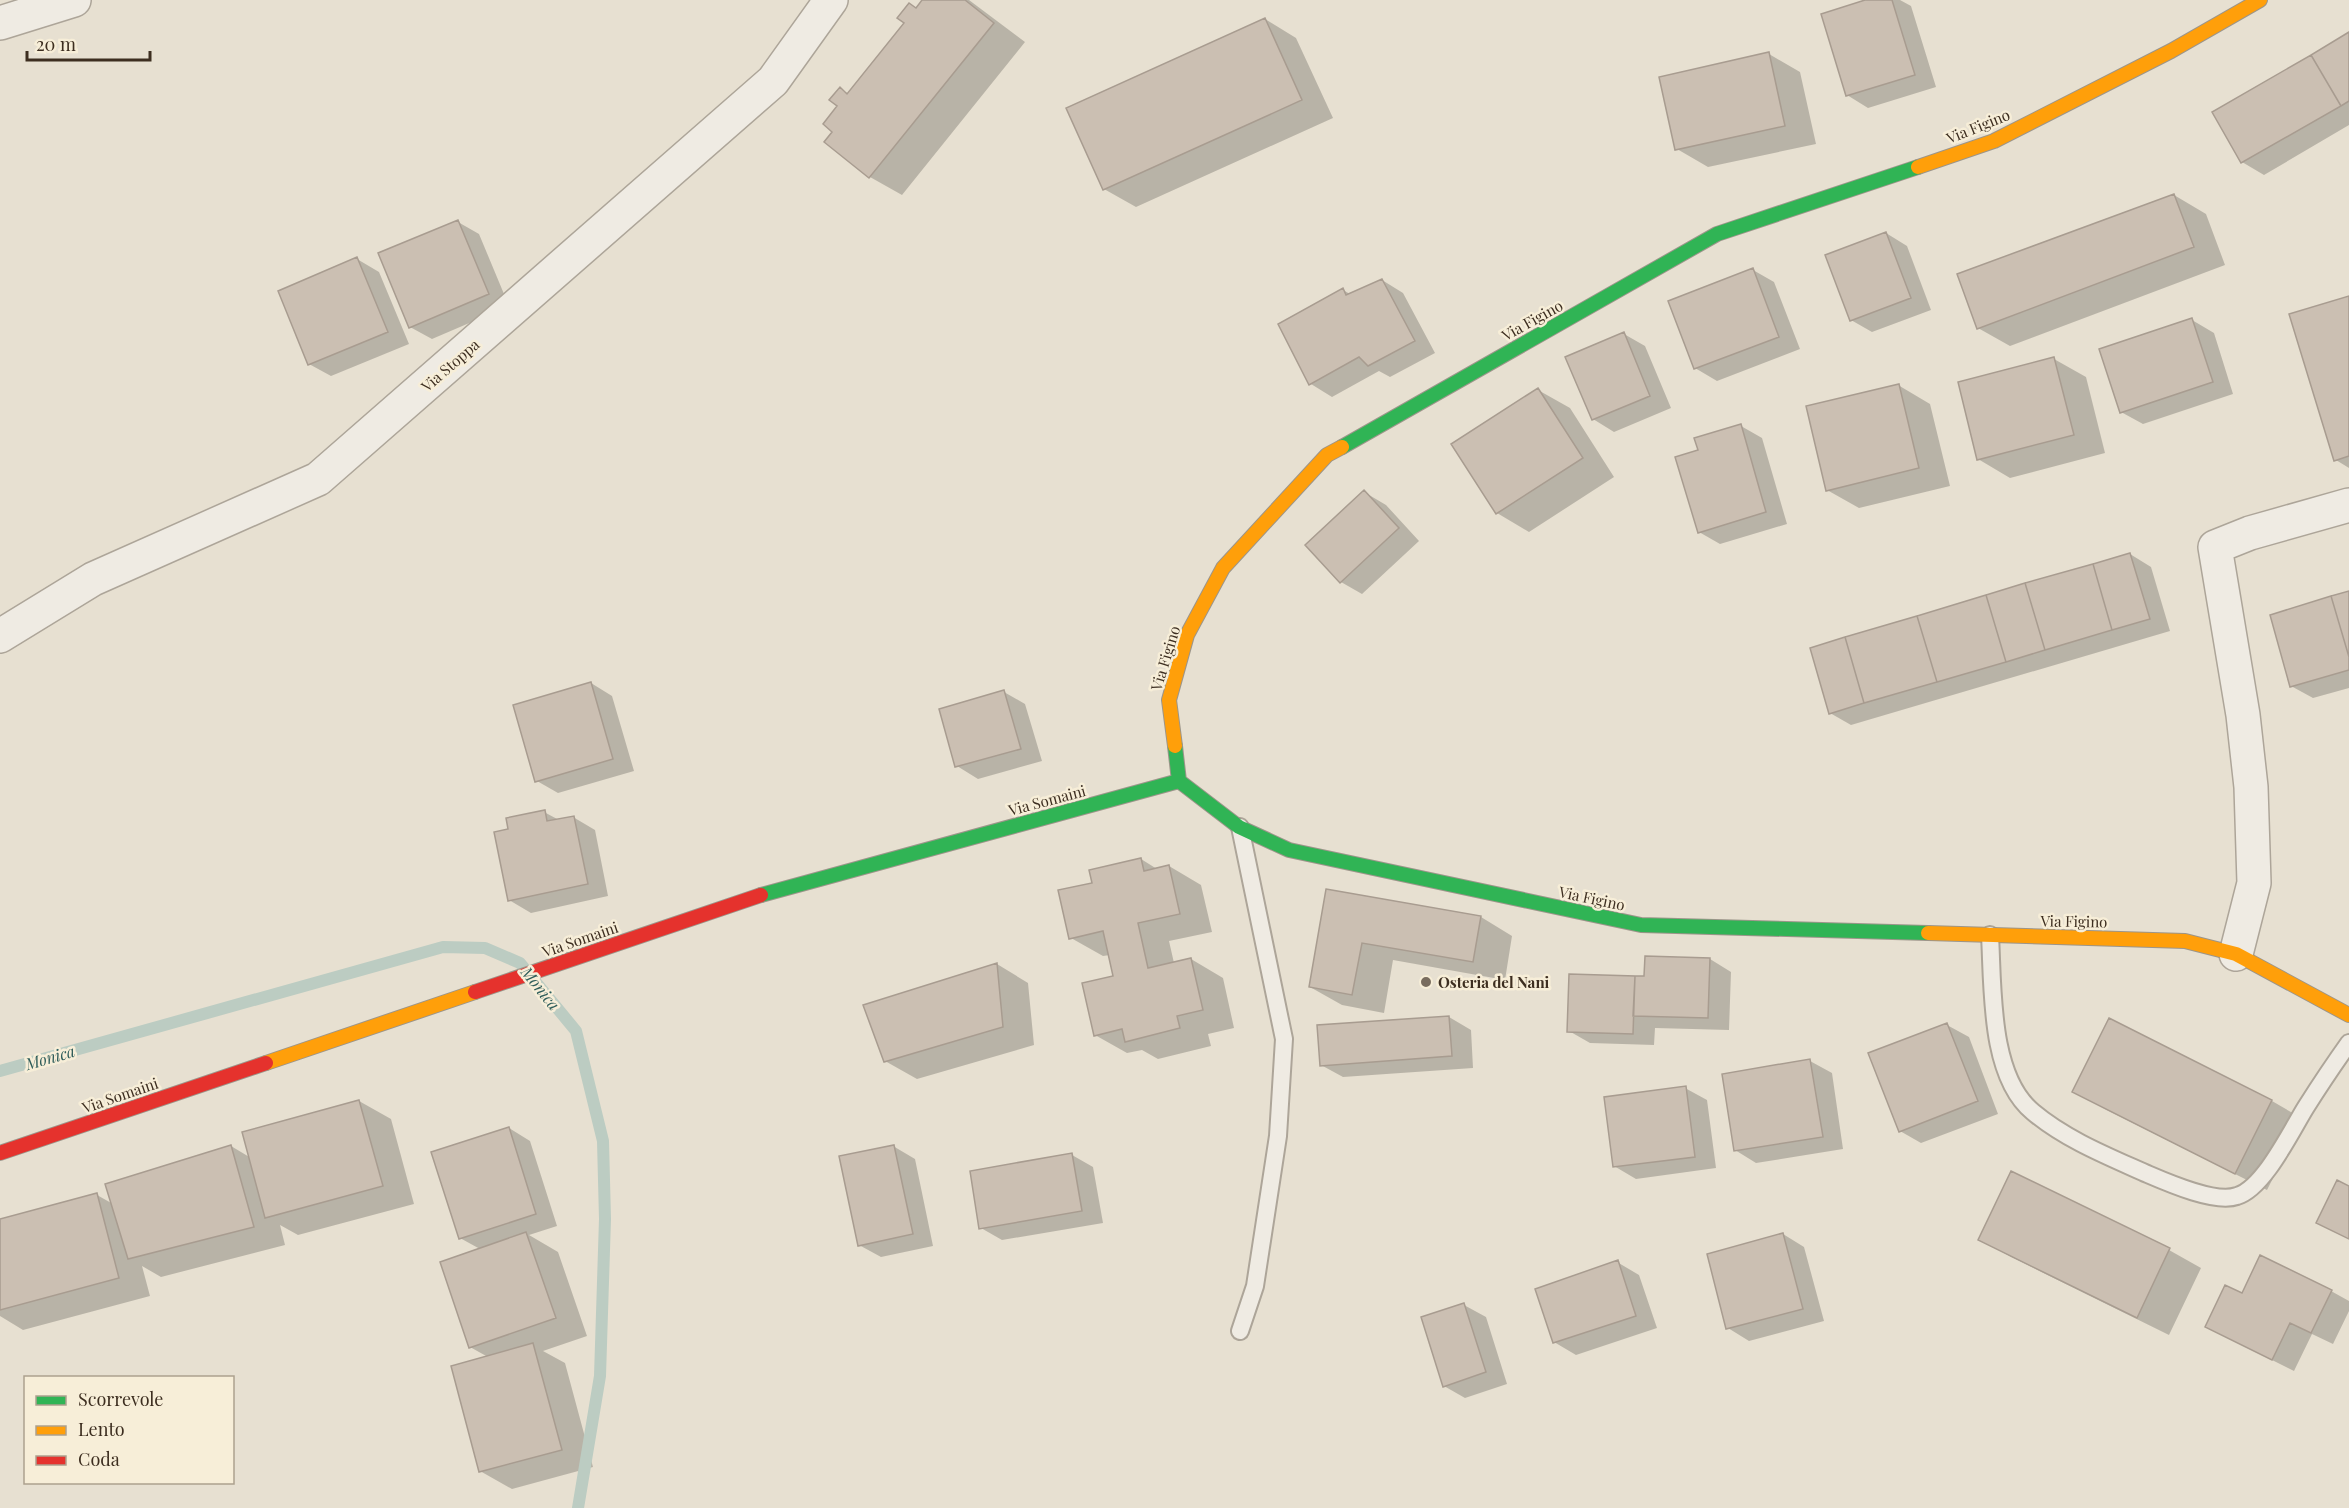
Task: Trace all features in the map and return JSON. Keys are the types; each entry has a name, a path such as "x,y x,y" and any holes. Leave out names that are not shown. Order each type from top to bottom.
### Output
{"street":[{"path":"0,24 74,0"},
{"name":"Via Stoppa","path":"0,636 93,579 318,479 773,81 831,0"},
{"name":"Via Figino","path":"2260,0 2172,51 1994,141 1717,234 1327,455 1223,568 1187,635 1169,700 1179,781 1239,826 1288,850 1641,925 2185,941 2236,954 2349,1015"},
{"path":"2236,954 2254,884 2251,787 2243,715 2215,548 2250,533 2349,504"},
{"name":"Via Somaini","path":"0,1153 760,895 1179,781"}],"lane":[{"path":"1239,826 1284,1039 1278,1136 1255,1286 1240,1331"},
{"path":"1990,935 1993,1004 1998,1046 2010,1081 2032,1112 2077,1141 2169,1183 2217,1197 2236,1197 2252,1187 2272,1164 2305,1108 2349,1043"}],"building":[{"path":"922,0 965,0 994,23 869,178 824,142 832,132 823,124 837,106 829,100 840,87 847,94 904,23 897,18 909,3 916,8"},
{"path":"1865,0 1892,0 1915,75 1846,96 1821,14"},
{"path":"1265,18 1302,100 1103,190 1066,108"},
{"path":"2349,32 2349,101 2341,106 2311,55"},
{"path":"1769,52 1785,126 1675,150 1659,77"},
{"path":"2311,55 2341,106 2241,163 2212,112"},
{"path":"2174,194 2194,247 1977,329 1957,274"},
{"path":"458,220 489,294 409,328 378,253"},
{"path":"1886,232 1911,298 1850,321 1825,255"},
{"path":"357,257 388,332 308,365 278,291"},
{"path":"1753,268 1779,337 1694,369 1668,301"},
{"path":"1382,279 1415,341 1368,366 1359,357 1309,385 1278,324 1343,288 1346,295"},
{"path":"2349,296 2349,456 2334,461 2289,314"},
{"path":"2192,318 2213,382 2120,413 2099,349"},
{"path":"1624,332 1650,396 1592,420 1565,357"},
{"path":"2054,357 2074,435 1977,460 1958,382"},
{"path":"1899,384 1919,468 1826,491 1806,406"},
{"path":"1538,388 1583,458 1496,514 1451,444"},
{"path":"1741,424 1766,512 1698,533 1675,457 1698,450 1694,438"},
{"path":"1364,490 1399,528 1340,583 1305,545"},
{"path":"2130,553 2150,619 2112,630 2093,564"},
{"path":"2093,564 2112,630 2045,650 2025,583"},
{"path":"2025,583 2045,650 2006,662 1986,595"},
{"path":"2349,591 2349,657 2331,596"},
{"path":"1986,595 2006,662 1937,682 1917,616"},
{"path":"2331,596 2349,657 2349,670 2290,687 2270,615"},
{"path":"1917,616 1937,682 1864,703 1845,637"},
{"path":"1845,637 1864,703 1829,714 1810,648"},
{"path":"591,682 613,759 535,782 513,705"},
{"path":"1004,690 1021,749 955,767 939,709"},
{"path":"545,810 547,821 574,816 588,884 508,901 494,832 508,829 506,818"},
{"path":"1141,858 1144,871 1169,865 1180,914 1138,923 1148,968 1191,958 1203,1010 1177,1016 1180,1028 1125,1042 1122,1029 1094,1036 1082,983 1113,976 1103,931 1069,939 1058,890 1092,883 1089,870"},
{"path":"1326,889 1481,916 1473,962 1362,943 1352,995 1309,987"},
{"path":"1645,956 1710,958 1708,1018 1633,1016 1635,976 1644,976"},
{"path":"997,963 1003,1027 884,1062 863,1005"},
{"path":"1569,974 1635,976 1633,1034 1567,1032"},
{"path":"1449,1016 1452,1056 1320,1066 1317,1025"},
{"path":"2109,1018 2272,1100 2235,1174 2072,1092"},
{"path":"1947,1023 1978,1101 1899,1132 1868,1053"},
{"path":"1810,1059 1823,1137 1734,1151 1722,1074"},
{"path":"1686,1086 1695,1157 1613,1167 1604,1097"},
{"path":"359,1100 383,1186 265,1218 242,1132"},
{"path":"509,1127 536,1214 459,1239 431,1152"},
{"path":"231,1145 254,1227 128,1259 105,1184"},
{"path":"894,1145 913,1234 858,1246 839,1156"},
{"path":"1072,1153 1082,1211 979,1229 970,1171"},
{"path":"2011,1171 2170,1248 2137,1318 1978,1240"},
{"path":"2337,1180 2349,1186 2349,1239 2316,1223"},
{"path":"97,1193 119,1278 0,1310 0,1219"},
{"path":"526,1232 556,1318 469,1348 440,1262"},
{"path":"1783,1233 1803,1309 1726,1329 1707,1254"},
{"path":"2260,1255 2332,1290 2311,1333 2290,1323 2272,1360 2205,1327 2225,1285 2242,1293"},
{"path":"1618,1260 1636,1316 1553,1343 1535,1289"},
{"path":"1464,1303 1486,1372 1443,1387 1421,1317"},
{"path":"533,1343 562,1450 479,1472 451,1366"}],"waterway":[{"name":"Monica","path":"0,1071 443,947 485,948 520,963 576,1031 603,1141 605,1219 600,1376 578,1508"}],"traffic: fast":[{"path":"1342,447 1717,234 1918,167"},
{"path":"1175,746 1179,781 1239,827 1289,850 1641,925 1928,933"},
{"path":"761,895 1179,781"}],"traffic: slow":[{"path":"1918,167 1994,141 2171,51 2260,0"},
{"path":"1175,746 1169,700 1187,635 1223,568 1327,455 1342,447"},
{"path":"1928,933 2185,941 2236,954 2349,1015"},
{"path":"266,1063 475,992"}],"traffic: jam":[{"path":"475,992 761,895"},
{"path":"0,1153 266,1063"}],"place":[{"name":"Osteria del Nani","path":"1426,982"}]}
